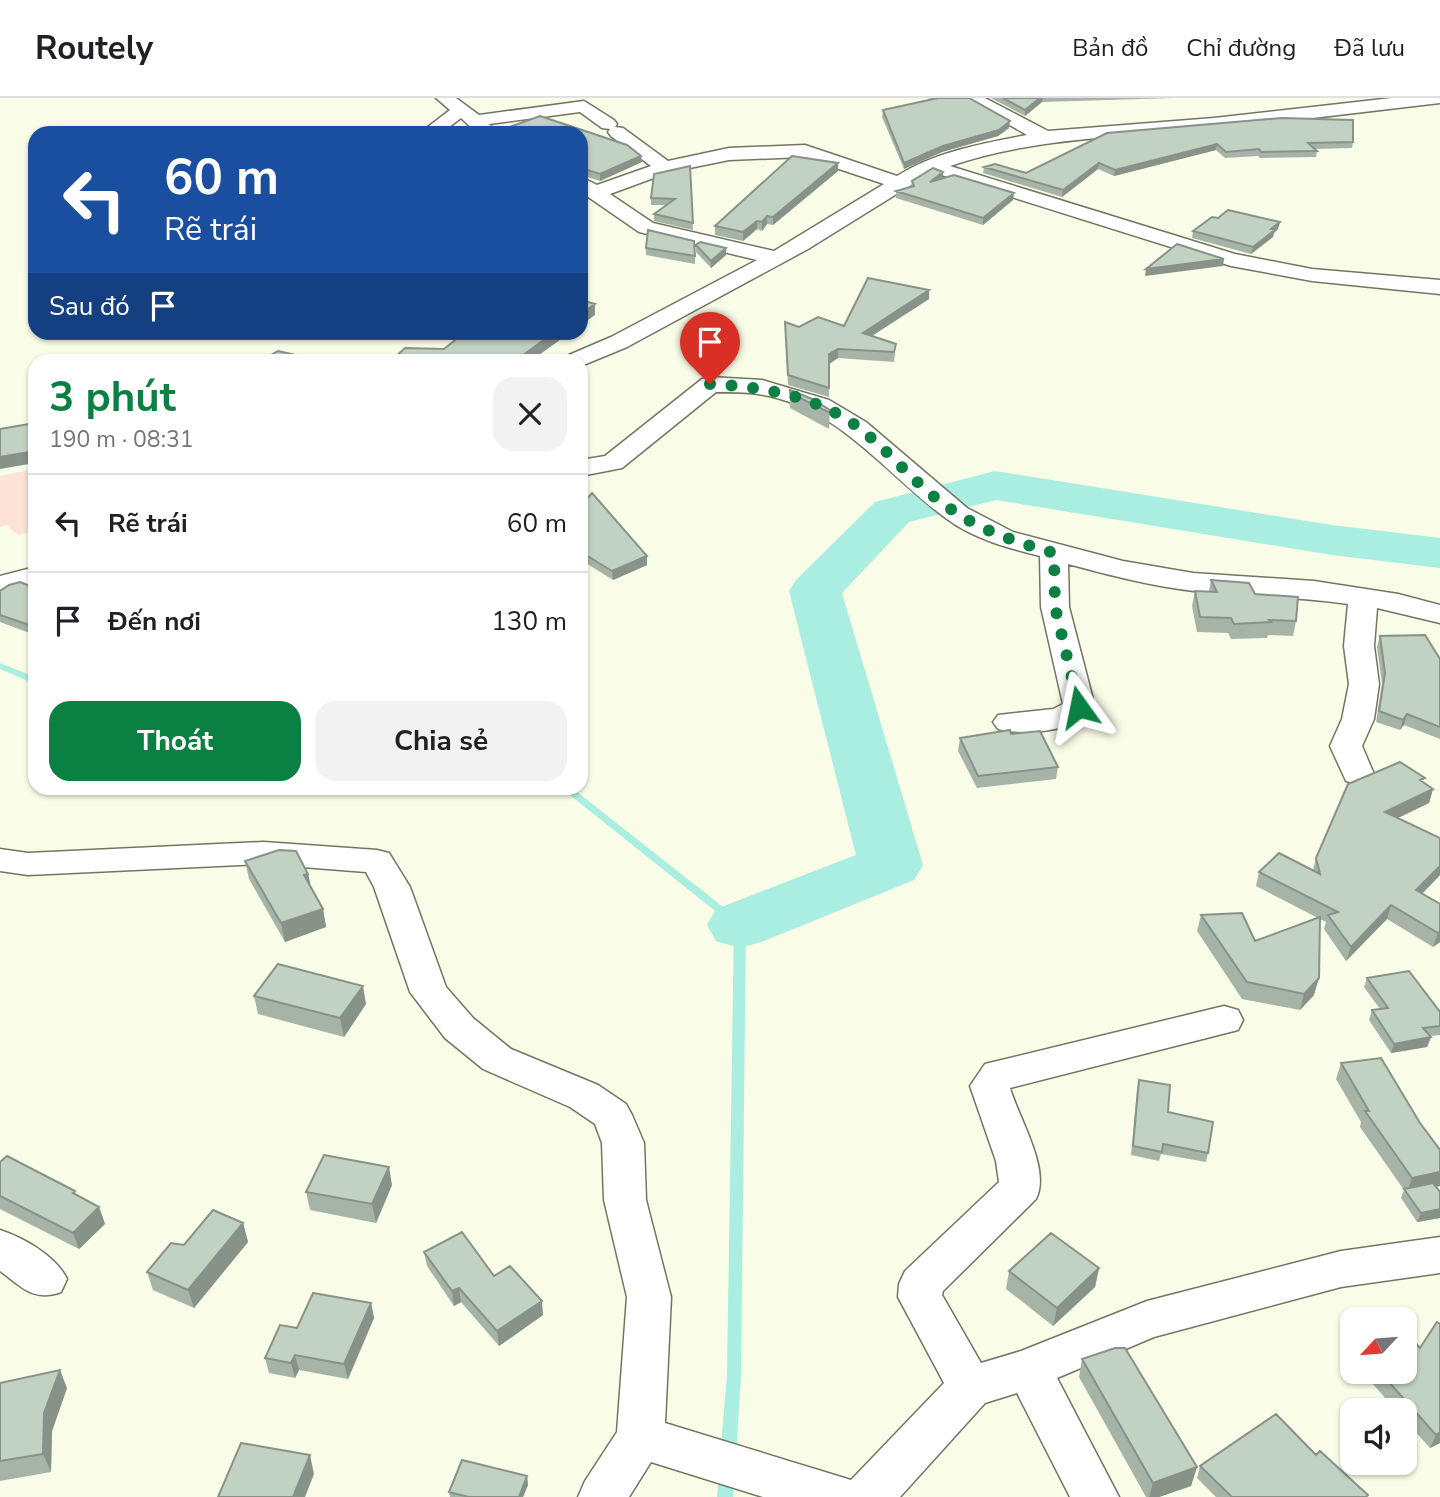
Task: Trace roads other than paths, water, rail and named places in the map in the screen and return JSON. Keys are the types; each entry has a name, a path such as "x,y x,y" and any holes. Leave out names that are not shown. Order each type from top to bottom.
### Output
{"street":[{"path":"444,98 475,121"},
{"path":"972,98 1045,137"},
{"path":"588,355 619,342 777,258 919,170 985,148 1045,137 1214,123 1440,98"},
{"path":"1415,102 1440,112"},
{"path":"456,126 584,106 665,167"},
{"path":"588,188 665,167 729,154 804,151 900,183"},
{"path":"932,166 1231,260 1312,275 1440,287"},
{"path":"588,188 646,228 777,258"},
{"path":"588,467 613,463 710,384 762,387 820,405 857,427 957,514 1003,538 1054,553 1193,582 1314,590 1440,614"},
{"path":"1009,722 1060,717 1073,713 1079,707 1055,607 1054,553"},
{"path":"0,586 28,577"},
{"path":"1358,774 1346,746 1358,719 1364,684 1359,646 1363,598"},
{"path":"0,860 28,864 264,853 377,861 392,887 429,992 459,1028 497,1059 584,1096 612,1115 623,1143 625,1200 649,1297 640,1437 602,1497"},
{"path":"970,1387 920,1297 921,1284 1021,1187 1020,1167 993,1101 990,1086 999,1074 1224,1020"},
{"path":"0,1248 44,1279"},
{"path":"868,1497 970,1387 1028,1369 1147,1320 1341,1269 1440,1255"},
{"path":"1028,1369 1095,1497"},
{"path":"640,1437 836,1497"}],"waterway":[{"path":"740,925 891,865 815,591 892,512 995,485 1332,540 1440,553"},
{"path":"0,666 28,678"},
{"path":"575,795 740,925 734,1376 728,1456"},
{"path":"725,1497 727,1472"}]}
